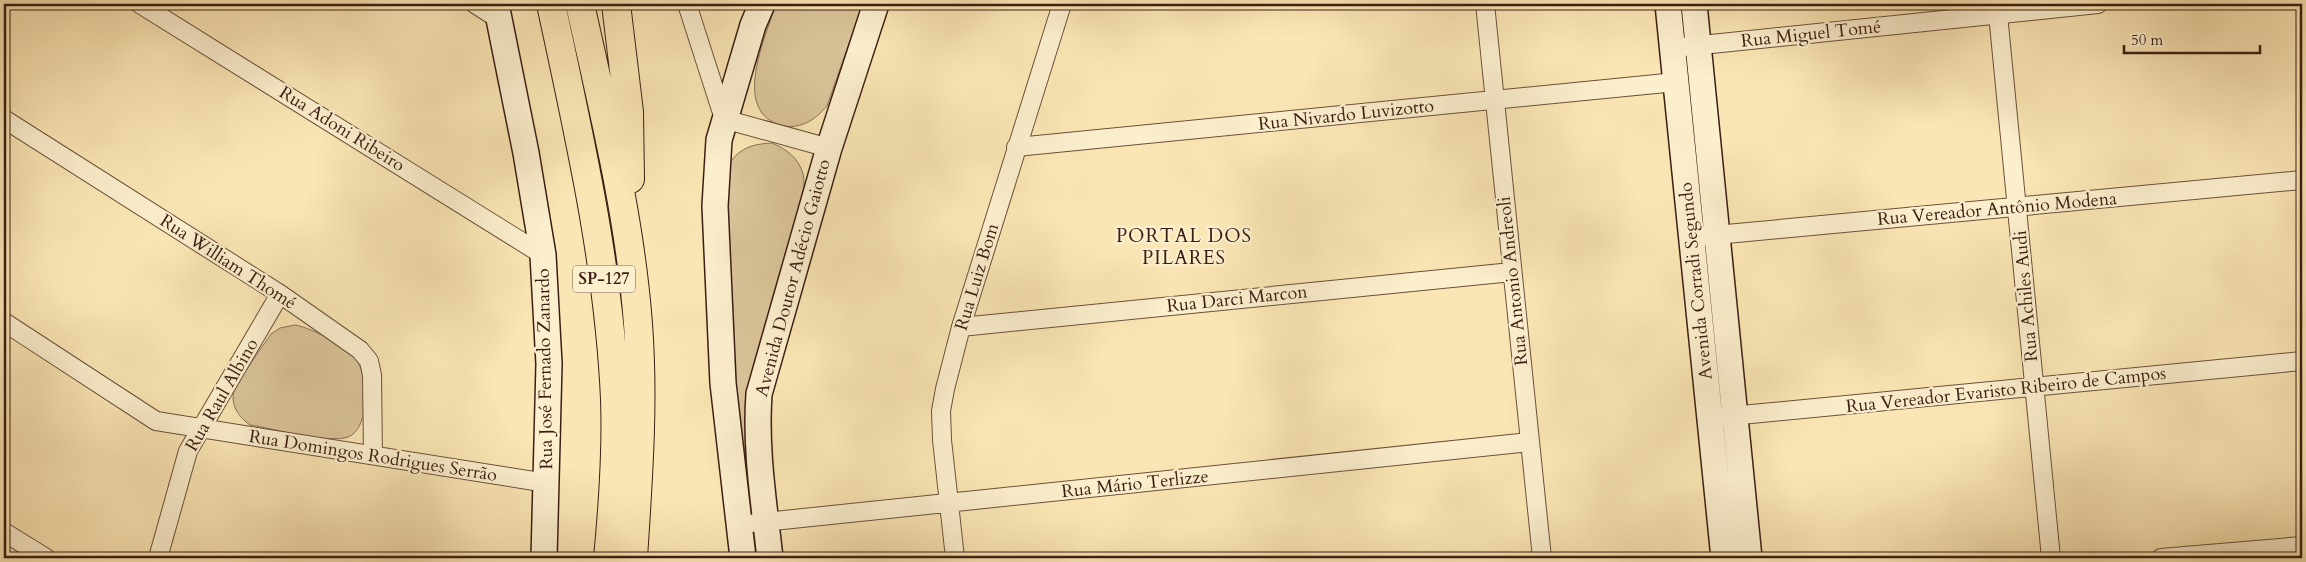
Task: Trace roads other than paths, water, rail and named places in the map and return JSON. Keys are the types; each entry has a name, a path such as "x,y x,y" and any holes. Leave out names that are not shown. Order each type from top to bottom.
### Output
{"highway":[{"name":"SP-127","path":"551,4 599,239 610,321 615,401 614,487 608,558"},
{"name":"SP-127","path":"580,4 607,126 631,260 638,324 641,402 633,558"},
{"path":"616,4 629,112 631,260"}],"street":[{"name":"Rua Adoni Ribeiro","path":"140,4 543,255"},
{"path":"475,4 498,12"},
{"path":"687,4 724,119"},
{"path":"743,558 723,383 715,206 719,140 753,25 762,4"},
{"name":"Avenida Doutor Adécio Gaiotto","path":"770,558 758,456 759,394 828,148 876,4"},
{"name":"Rua Luiz Bom","path":"955,558 942,440 941,411 944,389 1016,147 1062,4"},
{"name":"Rua Antonio Andreoli","path":"1485,4 1542,558"},
{"name":"Avenida Corradi Segundo","path":"1668,4 1724,558"},
{"name":"Avenida Corradi Segundo","path":"1694,4 1749,558"},
{"name":"Rua Miguel Tomé","path":"1672,48 1998,9 2098,4"},
{"name":"Rua Achiles Audi","path":"1998,9 2050,558"},
{"name":"Rua José Fernado Zanardo","path":"498,12 543,255 549,364 544,558"},
{"name":"Rua Nivardo Luvizotto","path":"1016,147 1676,82"},
{"name":"Rua William Thomé","path":"4,119 280,294 360,350 368,361 372,375 373,454"},
{"path":"724,119 828,148"},
{"name":"Rua Vereador Antônio Modena","path":"1692,238 2302,180"},
{"name":"Rua Darci Marcon","path":"961,327 1512,272"},
{"name":"Rua Raul Albino","path":"158,558 188,451 280,294"},
{"name":"Rua Domingos Rodrigues Serrão","path":"4,322 156,421 547,483"},
{"name":"Rua Vereador Evaristo Ribeiro de Campos","path":"1710,418 2302,361"},
{"name":"Rua Mário Terlizze","path":"740,525 1530,442"},
{"path":"4,532 46,558"},
{"path":"2161,558 2302,546"}],"district":[{"name":"PORTAL DOS PILARES","path":"1184,247"}]}
